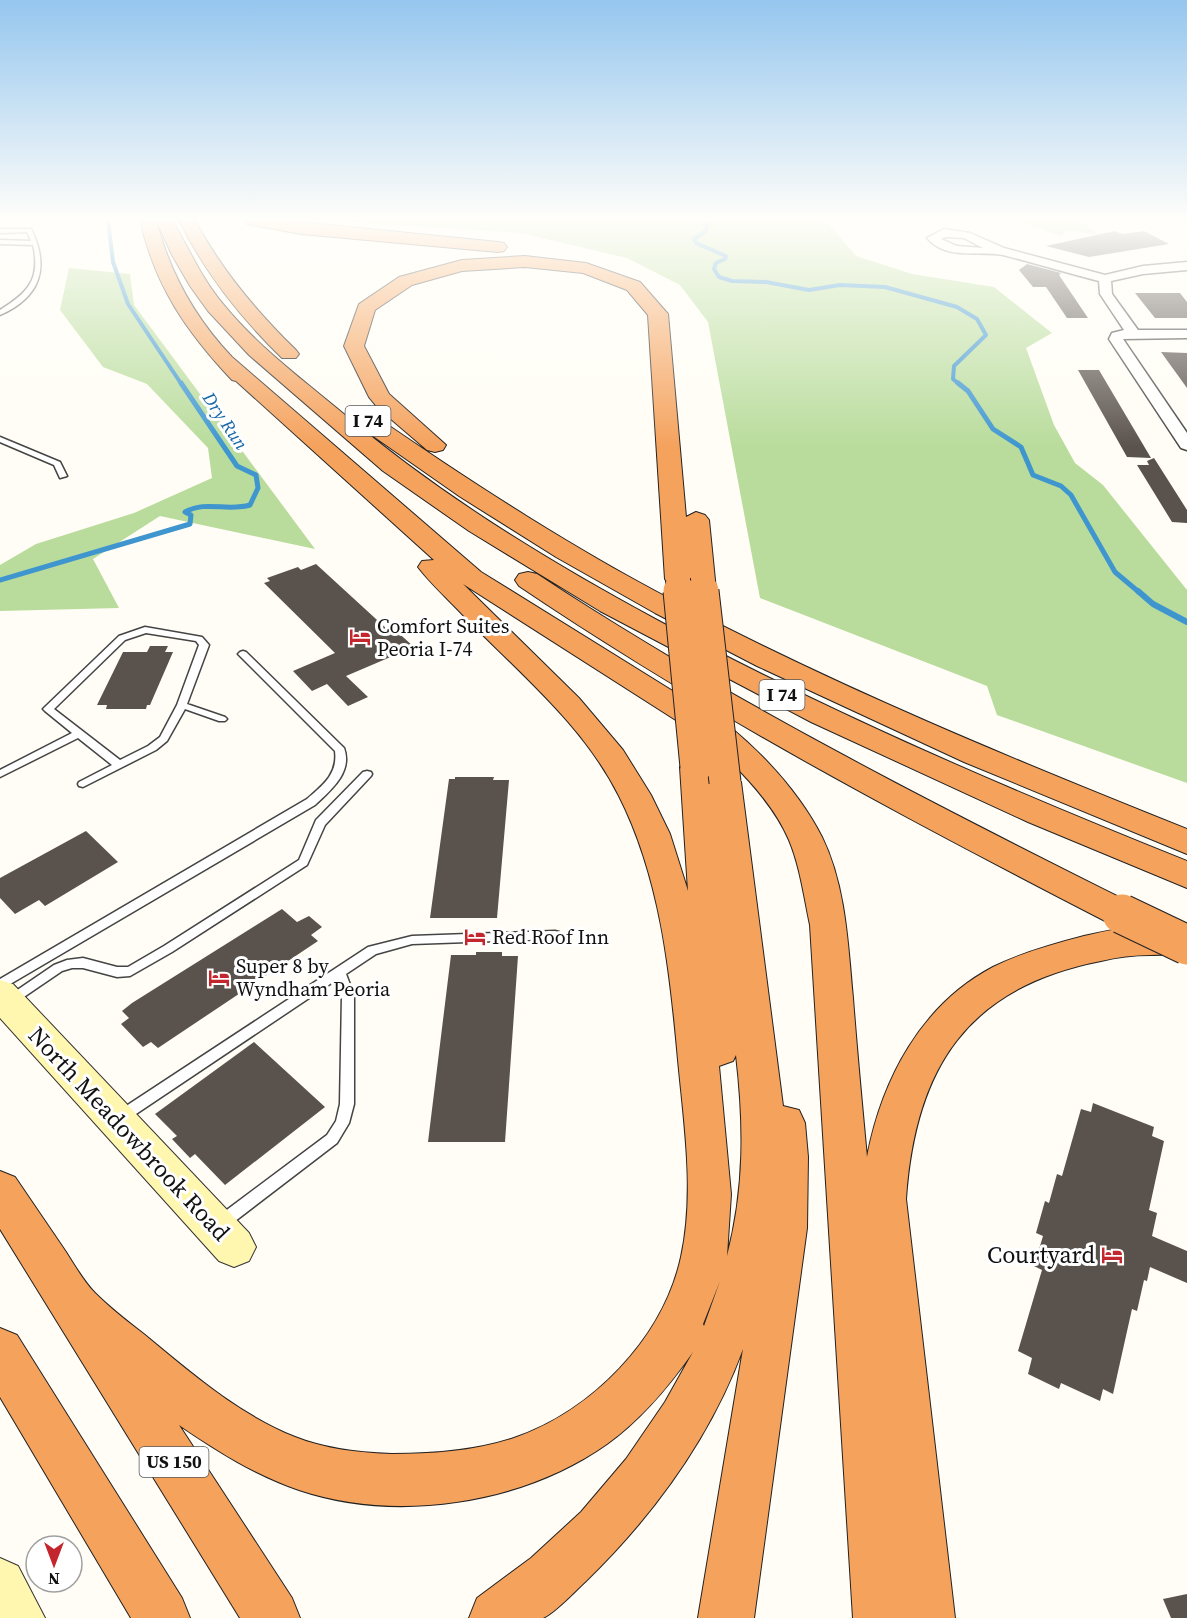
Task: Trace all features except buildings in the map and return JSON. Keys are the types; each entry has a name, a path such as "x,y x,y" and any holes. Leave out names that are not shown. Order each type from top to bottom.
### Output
{"highway":[{"path":"175,296 198,331 225,361 567,703 612,757 640,805 664,861 680,923 690,986 707,1155 708,1194 704,1256 691,1297 670,1345"},
{"name":"I 74","path":"206,296 236,333 399,472 526,556 725,667 938,769 1187,875"},
{"name":"I 74","path":"235,296 312,376 396,442 571,555 710,630 844,695 979,756 1187,842"},
{"path":"378,296 363,310 354,337 360,365 379,395 414,428 467,470 549,529 571,555"},
{"path":"497,1618 545,1581 590,1539 626,1500 672,1438 697,1397 713,1363 740,1289 755,1234 762,1191 764,1130 716,783 659,321 655,306 646,296"},
{"path":"664,296 671,303 675,314 682,378"},
{"path":"225,361 472,578 678,706 731,744 771,786 804,838 814,862 828,925 881,1618"},
{"path":"399,472 417,498 433,511 494,557 599,627 774,730 1122,914 1187,943"},
{"path":"691,585 694,496"},
{"path":"76,1307 158,1378 221,1425 277,1456 310,1467 347,1475 396,1480 441,1478 484,1472 526,1460 562,1444 615,1408 670,1345 689,1313 710,1264 717,1232 725,1161 716,783"},
{"path":"716,783 781,1105 787,1157 785,1228 726,1618"},
{"path":"927,1618 884,1199 888,1150 903,1096 915,1069 942,1031 975,998 1002,980 1062,957 1104,946 1149,940 1187,943"},
{"name":"US 150","path":"0,1191 272,1618"},
{"path":"0,1352 162,1618"},
{"path":"129,1563 169,1618"}],"street":[{"path":"1107,296 1134,334"},
{"path":"1187,334 1119,335 1116,340 1187,445"},
{"name":"North Meadowbrook Road","path":"3,994 225,1237"},
{"path":"0,1584 19,1618"}],"lane":[{"path":"0,313 18,302 23,296"},
{"path":"0,439 57,464 63,476"},
{"path":"83,784 152,748 164,739 182,705 204,645 199,639 145,630 122,638 48,709 118,764"},
{"path":"3,994 311,802 334,780 343,762 340,750 243,654"},
{"path":"182,705 222,719"},
{"path":"0,774 80,733"},
{"path":"3,994 71,963 82,963 117,972 130,971 168,949 303,862 320,823 367,774"},
{"path":"117,1120 372,950 412,940 555,935"},
{"path":"225,1237 332,1139 342,1123 347,1104 348,995 339,972"}],"green space":[{"path":"63,296 133,296 134,305 315,549 160,516 93,559 119,608 0,611 0,565 36,544 134,513 212,478 208,448 147,384 103,367 60,310"},
{"path":"688,296 1005,296 1052,333 1026,348 1054,425 1075,463 1103,485 1187,590 1187,783 997,715 987,686 760,598 708,322"}],"waterway":[{"name":"Dry Run","path":"125,296 128,304 182,385"},
{"path":"916,296 957,307 977,319 986,335 954,366 953,379 960,385"},
{"name":"Dry Run","path":"0,580 190,524 191,515 185,512 193,509 209,506 250,505 258,488 256,475 237,466 181,383"},
{"path":"958,383 968,391 993,429 1021,447 1033,475 1061,486 1071,495 1115,572 1140,593"},
{"path":"1138,591 1153,604 1187,622"}],"place":[{"name":"Comfort Suites Peoria I-74","path":"360,637"},
{"name":"Red Roof Inn","path":"475,937"},
{"name":"Super 8 by Wyndham Peoria","path":"219,978"},
{"name":"Courtyard","path":"1112,1255"}]}
